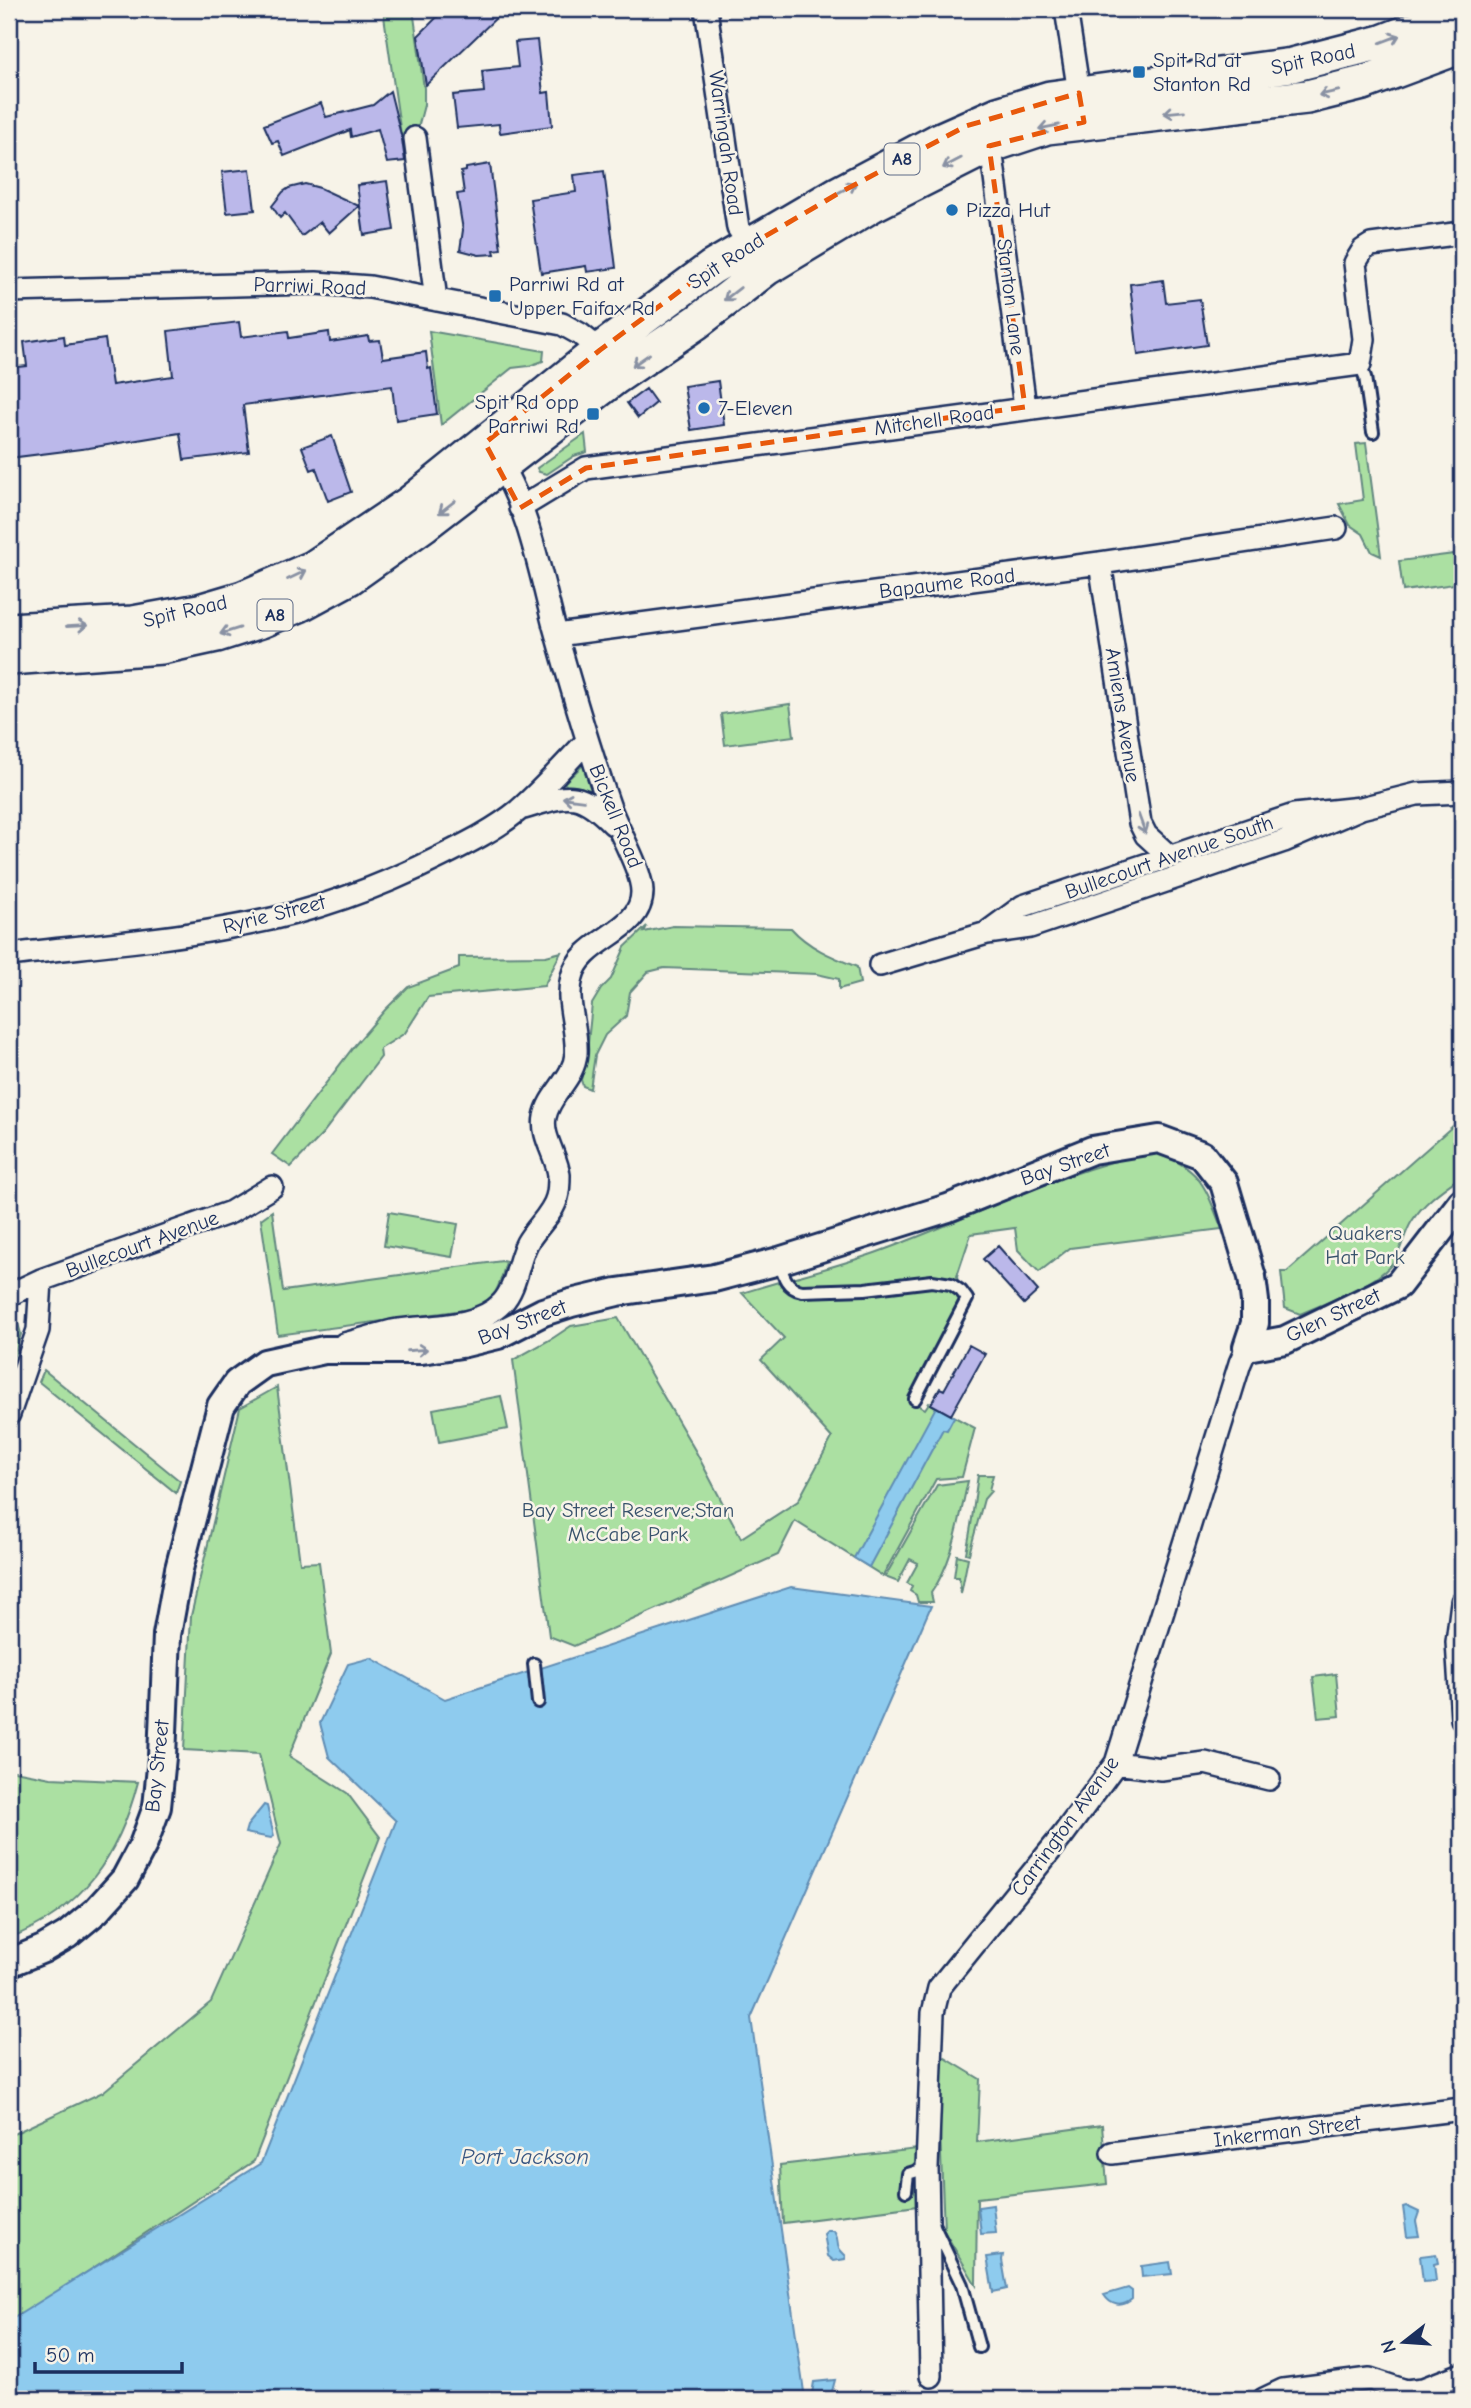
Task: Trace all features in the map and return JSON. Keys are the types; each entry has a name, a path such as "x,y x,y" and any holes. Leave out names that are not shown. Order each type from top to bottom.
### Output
{"highway":[{"name":"Spit Road","path":"9,630 133,623 200,611 243,598 313,568 410,503 616,377 697,322 758,257 839,192 966,126 1021,106 1081,108 1292,65 1382,42 1459,28"},
{"name":"Spit Road","path":"9,658 162,647 217,635 299,606 349,578 425,524 600,350 711,268 758,257 872,205 989,146 1047,127 1081,108"}],"street":[{"name":"Warringah Road","path":"706,9 738,228 758,257"},
{"path":"1066,9 1081,108"},
{"path":"415,138 436,300"},
{"name":"Stanton Lane","path":"989,146 1025,407"},
{"path":"1360,364 1364,339 1355,263 1358,256 1371,245 1462,233"},
{"name":"Parriwi Road","path":"9,291 316,283 370,287 562,324 600,350"},
{"name":"Mitchell Road","path":"520,508 586,468 1360,364"},
{"name":"Bickell Road","path":"324,1350 393,1331 477,1318 500,1305 510,1294 527,1245 558,1197 558,1172 544,1119 575,1064 570,1002 572,978 584,954 621,928 640,907 641,879 617,828 587,741 527,526 493,454"},
{"name":"Bapaume Road","path":"556,635 1100,563 1336,528"},
{"name":"Amiens Avenue","path":"1100,563 1140,823 1146,835 1169,856"},
{"name":"Ryrie Street","path":"9,955 230,928 278,917 348,895 416,869 469,842 520,809 587,741"},
{"name":"Bullecourt Avenue South","path":"987,933 1023,906 1294,815 1361,808 1418,794 1462,792"},
{"name":"Ryrie Street","path":"520,809 566,796 579,798 601,811 617,828"},
{"name":"Bullecourt Avenue South","path":"880,965 987,933 1043,923 1284,841 1361,808"},
{"name":"Bay Street","path":"9,1964 67,1935 96,1911 125,1880 143,1845 157,1807 162,1758 167,1635 178,1569 221,1406 237,1383 265,1363 324,1350 422,1350 498,1335 543,1312 562,1306 617,1292 714,1279 779,1261 948,1208 1092,1150 1159,1139 1202,1155 1224,1183 1252,1277 1255,1323 1247,1347"},
{"name":"Bullecourt Avenue","path":"9,1295 41,1280 231,1212 272,1187"},
{"name":"Glen Street","path":"1247,1347 1285,1340 1398,1284 1462,1202"},
{"path":"9,1414 38,1330 41,1280"},
{"name":"Carrington Avenue","path":"932,2376 927,2168 933,2013 939,1988 1063,1835 1116,1763 1247,1347"},
{"path":"1462,1602 1457,1642 1462,1719"},
{"path":"1116,1763 1161,1769 1205,1763 1269,1779"},
{"name":"Inkerman Street","path":"1112,2153 1462,2109"},
{"path":"1264,2399 1283,2389 1370,2379 1406,2391 1423,2389 1462,2374"}],"lane":[{"path":"1360,364 1365,377 1373,432"},
{"path":"779,1261 788,1284 794,1290 802,1292 865,1289 932,1281 951,1284 961,1291 967,1299 915,1398"},
{"path":"534,1664 538,1702"},
{"path":"906,2191 908,2174 927,2168"},
{"name":"Carrington Avenue","path":"928,2214 962,2285 979,2347"}],"highlighted area":[{"path":"1079,93 1084,122 989,146 1025,407 586,468 520,508 485,443 600,350 711,268 839,193 966,126"}],"green space":[{"path":"383,9 413,9 424,105 418,128 408,130 402,142"},
{"path":"429,331 544,351 543,361 512,368 441,425"},
{"path":"585,434 587,452 574,456 547,474 539,472 537,468"},
{"path":"1366,443 1381,556 1372,552 1363,534 1350,525 1339,504 1363,500 1356,444"},
{"path":"1462,553 1462,583 1403,591 1399,561"},
{"path":"790,704 794,736 725,745 721,714"},
{"path":"584,764 595,793 591,795 581,787 569,788 564,783"},
{"path":"647,926 644,932 673,926 791,928 813,946 857,967 860,983 839,989 839,979 817,974 664,968 648,972 630,992 626,1016 605,1035 595,1055 590,1089 583,1086 581,1080 592,1004 611,979 625,947"},
{"path":"561,952 544,986 428,997 405,1033 380,1049 381,1057 320,1137 291,1167 272,1154 355,1045 408,987 459,968 459,957 546,956"},
{"name":"Quakers Hat Park","path":"1454,1125 1460,1177 1417,1214 1391,1265 1361,1287 1300,1314 1285,1308 1281,1272 1287,1272"},
{"name":"Bay Street Reserve;Stan McCabe Park","path":"1156,1151 1183,1165 1200,1181 1222,1229 1070,1248 1039,1272 1018,1250 1015,1228 971,1234 957,1276 960,1302 909,1399 925,1409 929,1403 975,1428 962,1477 936,1479 883,1576 795,1521 778,1555 574,1646 549,1636 513,1360 571,1326 618,1318 696,1452 741,1538 798,1501 832,1438 761,1360 784,1338 742,1293 875,1253 1048,1183"},
{"path":"272,1211 283,1291 506,1262 496,1291 487,1301 472,1309 278,1335 261,1219"},
{"path":"389,1212 458,1224 452,1257 384,1246"},
{"path":"9,1314 17,1320 21,1334 9,1371"},
{"path":"44,1370 180,1481 176,1493 39,1382"},
{"path":"277,1387 300,1563 319,1562 331,1654 289,1756 347,1793 380,1837 254,2161 9,2324 9,2136 103,2092 211,2002 281,1844 259,1754 184,1750 191,1616 240,1408"},
{"path":"501,1396 508,1429 439,1442 433,1409"},
{"path":"978,1475 993,1475 989,1490 991,1491 984,1499 969,1554 966,1553"},
{"path":"968,1481 950,1554 931,1593 933,1602 918,1602 916,1595 910,1591 912,1586 907,1583 918,1563 910,1559 898,1582 885,1577 937,1485"},
{"path":"957,1555 968,1558 961,1594 959,1577 954,1577"},
{"path":"1336,1674 1340,1716 1318,1718 1313,1677"},
{"path":"9,1770 51,1778 138,1782 120,1833 94,1877 77,1896 57,1912 35,1927 9,1938"},
{"path":"937,2053 980,2079 977,2142 1102,2125 1107,2184 977,2198 976,2285 944,2231"},
{"path":"917,2149 917,2206 783,2223 780,2165"}],"water":[{"path":"936,1407 954,1417 947,1430 943,1429 869,1567 854,1558"},
{"name":"Port Jackson","path":"791,1587 931,1606 751,2018 805,2399 9,2399 9,2321 261,2163 396,1821 329,1757 320,1723 348,1664 371,1658 445,1699"},
{"path":"264,1805 267,1806 274,1836 271,1838 245,1833 247,1826"},
{"path":"993,2205 996,2233 981,2234 978,2207"},
{"path":"1403,2207 1419,2212 1416,2221 1419,2236 1407,2237"},
{"path":"834,2231 845,2259 834,2261 828,2256 824,2234"},
{"path":"1436,2254 1436,2281 1423,2282 1420,2256"},
{"path":"1003,2255 1007,2289 993,2292 987,2257"},
{"path":"1170,2262 1172,2274 1142,2277 1141,2266"},
{"path":"1128,2288 1132,2291 1132,2299 1121,2305 1113,2303 1104,2295"},
{"path":"835,2380 830,2399 811,2399 814,2382"}],"building":[{"path":"445,9 490,9 497,17 426,85 418,36"},
{"path":"537,40 543,93 549,92 552,126 500,133 499,124 457,128 453,95 484,92 482,71 518,67 515,42"},
{"path":"390,91 405,161 387,163 378,129 351,137 350,130 284,156 278,141 272,143 264,125 321,103 326,117 373,105"},
{"path":"490,164 501,249 494,250 495,254 479,255 460,250 463,230 457,194 464,193 461,172 466,171 466,168"},
{"path":"250,169 255,210 227,213 222,172"},
{"path":"604,171 616,268 587,272 586,266 541,273 530,199 576,192 574,175"},
{"path":"387,181 394,230 364,235 357,185"},
{"path":"305,184 359,206 329,233 320,222 302,236 285,213 280,218 272,206 289,188"},
{"path":"1163,280 1166,303 1200,299 1207,345 1138,355 1130,284"},
{"path":"239,322 241,337 288,331 289,338 329,332 330,342 368,336 369,341 380,340 383,358 426,352 428,369 431,368 437,414 396,420 392,386 243,405 249,452 184,460 180,433 9,458 9,368 27,366 24,342 64,336 65,345 105,339 112,385 173,376 168,331"},
{"path":"718,381 724,425 691,430 684,386"},
{"path":"646,389 656,403 638,418 627,403"},
{"path":"332,436 351,492 328,501 316,468 311,470 302,447"},
{"path":"998,1246 1038,1291 1024,1304 983,1259"},
{"path":"969,1345 985,1354 951,1415 931,1404 940,1388 944,1390"}],"place":[{"name":"Spit Rd at Stanton Rd","path":"1139,72"},
{"name":"Pizza Hut","path":"952,210"},
{"name":"Parriwi Rd at Upper Faifax Rd","path":"495,296"},
{"name":"7-Eleven","path":"704,408"},
{"name":"Spit Rd opp Parriwi Rd","path":"593,414"}]}
